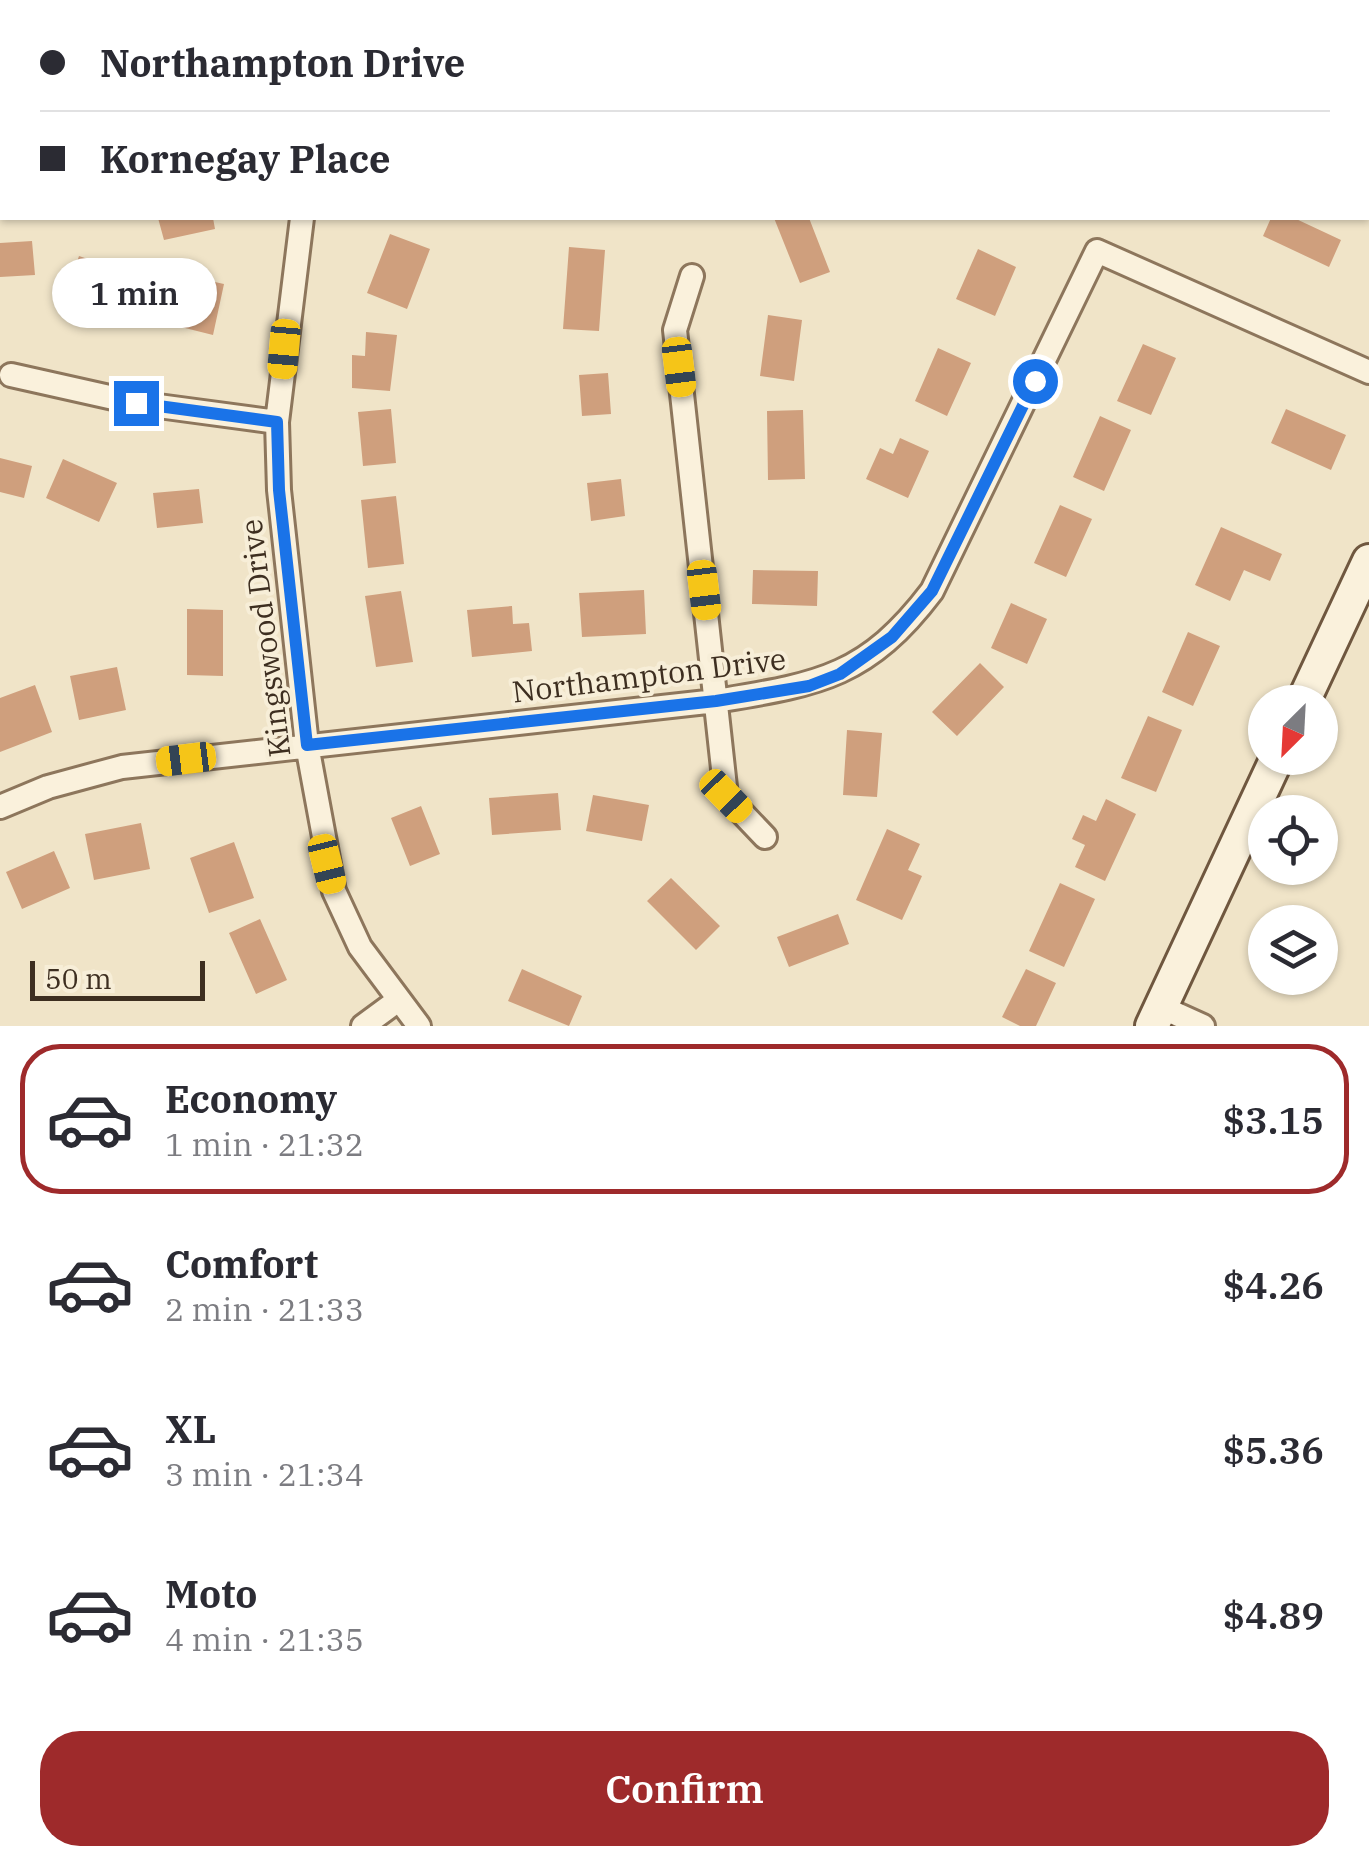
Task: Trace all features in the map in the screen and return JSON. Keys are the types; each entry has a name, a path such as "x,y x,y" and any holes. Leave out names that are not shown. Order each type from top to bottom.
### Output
{"main road":[{"path":"1311,685 1369,561"},
{"path":"1156,1016 1269,775"}],"street":[{"name":"Kingswood Drive","path":"302,220 277,422 279,490 307,745 334,891 360,947 397,1002 419,1026"},
{"name":"Northampton Drive","path":"0,808 48,787 122,767 716,701 809,686 840,674 877,650 911,618 954,550 1097,251 1369,372"},
{"path":"692,276 675,330 726,796 766,837"},
{"path":"10,375 136,403 277,422"},
{"path":"363,1026 397,1002"},
{"path":"1156,1016 1203,1026"}],"building":[{"path":"159,220 213,220 215,229 164,240"},
{"path":"775,220 810,220 830,272 800,283"},
{"path":"1270,220 1298,220 1341,240 1329,267 1263,236"},
{"path":"390,234 430,249 407,309 367,293"},
{"path":"32,241 35,275 0,277 0,243"},
{"path":"569,247 605,250 599,331 563,329"},
{"path":"978,249 1016,267 995,316 956,299"},
{"path":"79,256 144,278 132,311 68,289"},
{"path":"192,277 224,284 213,335 181,327"},
{"path":"768,315 802,320 794,381 760,376"},
{"path":"366,332 397,335 390,391 352,388 352,355 365,356"},
{"path":"1143,344 1176,358 1151,415 1117,401"},
{"path":"938,348 971,363 947,416 915,401"},
{"path":"608,373 611,414 582,416 579,375"},
{"path":"391,409 396,463 363,466 358,412"},
{"path":"1286,409 1346,435 1331,470 1271,443"},
{"path":"803,410 805,479 768,480 767,411"},
{"path":"1100,416 1131,430 1104,491 1073,477"},
{"path":"900,438 929,451 908,498 866,479 880,448 893,454"},
{"path":"0,458 32,466 24,498 0,492"},
{"path":"63,459 117,483 99,522 46,498"},
{"path":"621,479 625,516 591,521 587,483"},
{"path":"199,489 203,523 157,528 153,493"},
{"path":"396,496 404,564 368,568 361,500"},
{"path":"1060,505 1092,519 1066,577 1034,563"},
{"path":"1221,527 1282,554 1270,581 1244,570 1230,601 1195,585"},
{"path":"753,570 818,571 817,606 752,604"},
{"path":"644,590 646,634 582,637 579,593"},
{"path":"401,591 413,662 376,667 365,596"},
{"path":"1011,603 1047,619 1027,664 991,648"},
{"path":"512,606 513,624 529,623 532,651 472,657 467,610"},
{"path":"187,609 223,610 223,676 187,675"},
{"path":"1188,632 1220,646 1193,706 1162,692"},
{"path":"980,663 1004,687 957,736 932,712"},
{"path":"117,667 126,710 79,720 70,676"},
{"path":"35,685 52,732 0,752 0,698"},
{"path":"1148,716 1182,730 1156,792 1121,778"},
{"path":"847,730 882,733 877,797 843,795"},
{"path":"558,793 561,830 492,835 489,798"},
{"path":"593,795 649,805 642,841 586,831"},
{"path":"1106,799 1136,814 1105,881 1075,867 1085,845 1072,839 1083,815 1096,821"},
{"path":"421,806 440,854 410,866 391,818"},
{"path":"141,823 150,869 94,880 85,834"},
{"path":"887,829 920,844 908,870 922,876 902,920 856,900"},
{"path":"234,842 254,898 209,913 190,858"},
{"path":"54,851 70,888 22,909 6,872"},
{"path":"671,878 720,926 696,950 647,901"},
{"path":"1060,883 1095,899 1064,967 1029,951"},
{"path":"838,914 849,944 789,967 777,937"},
{"path":"260,919 287,980 256,994 229,933"},
{"path":"522,969 582,996 569,1026 508,1001"},
{"path":"1026,969 1056,983 1036,1026 1020,1026 1002,1017"}],"route":[{"path":"136,403 277,422 279,490 307,745 716,701 809,686 840,674 892,637 932,591 1035,381"}]}
